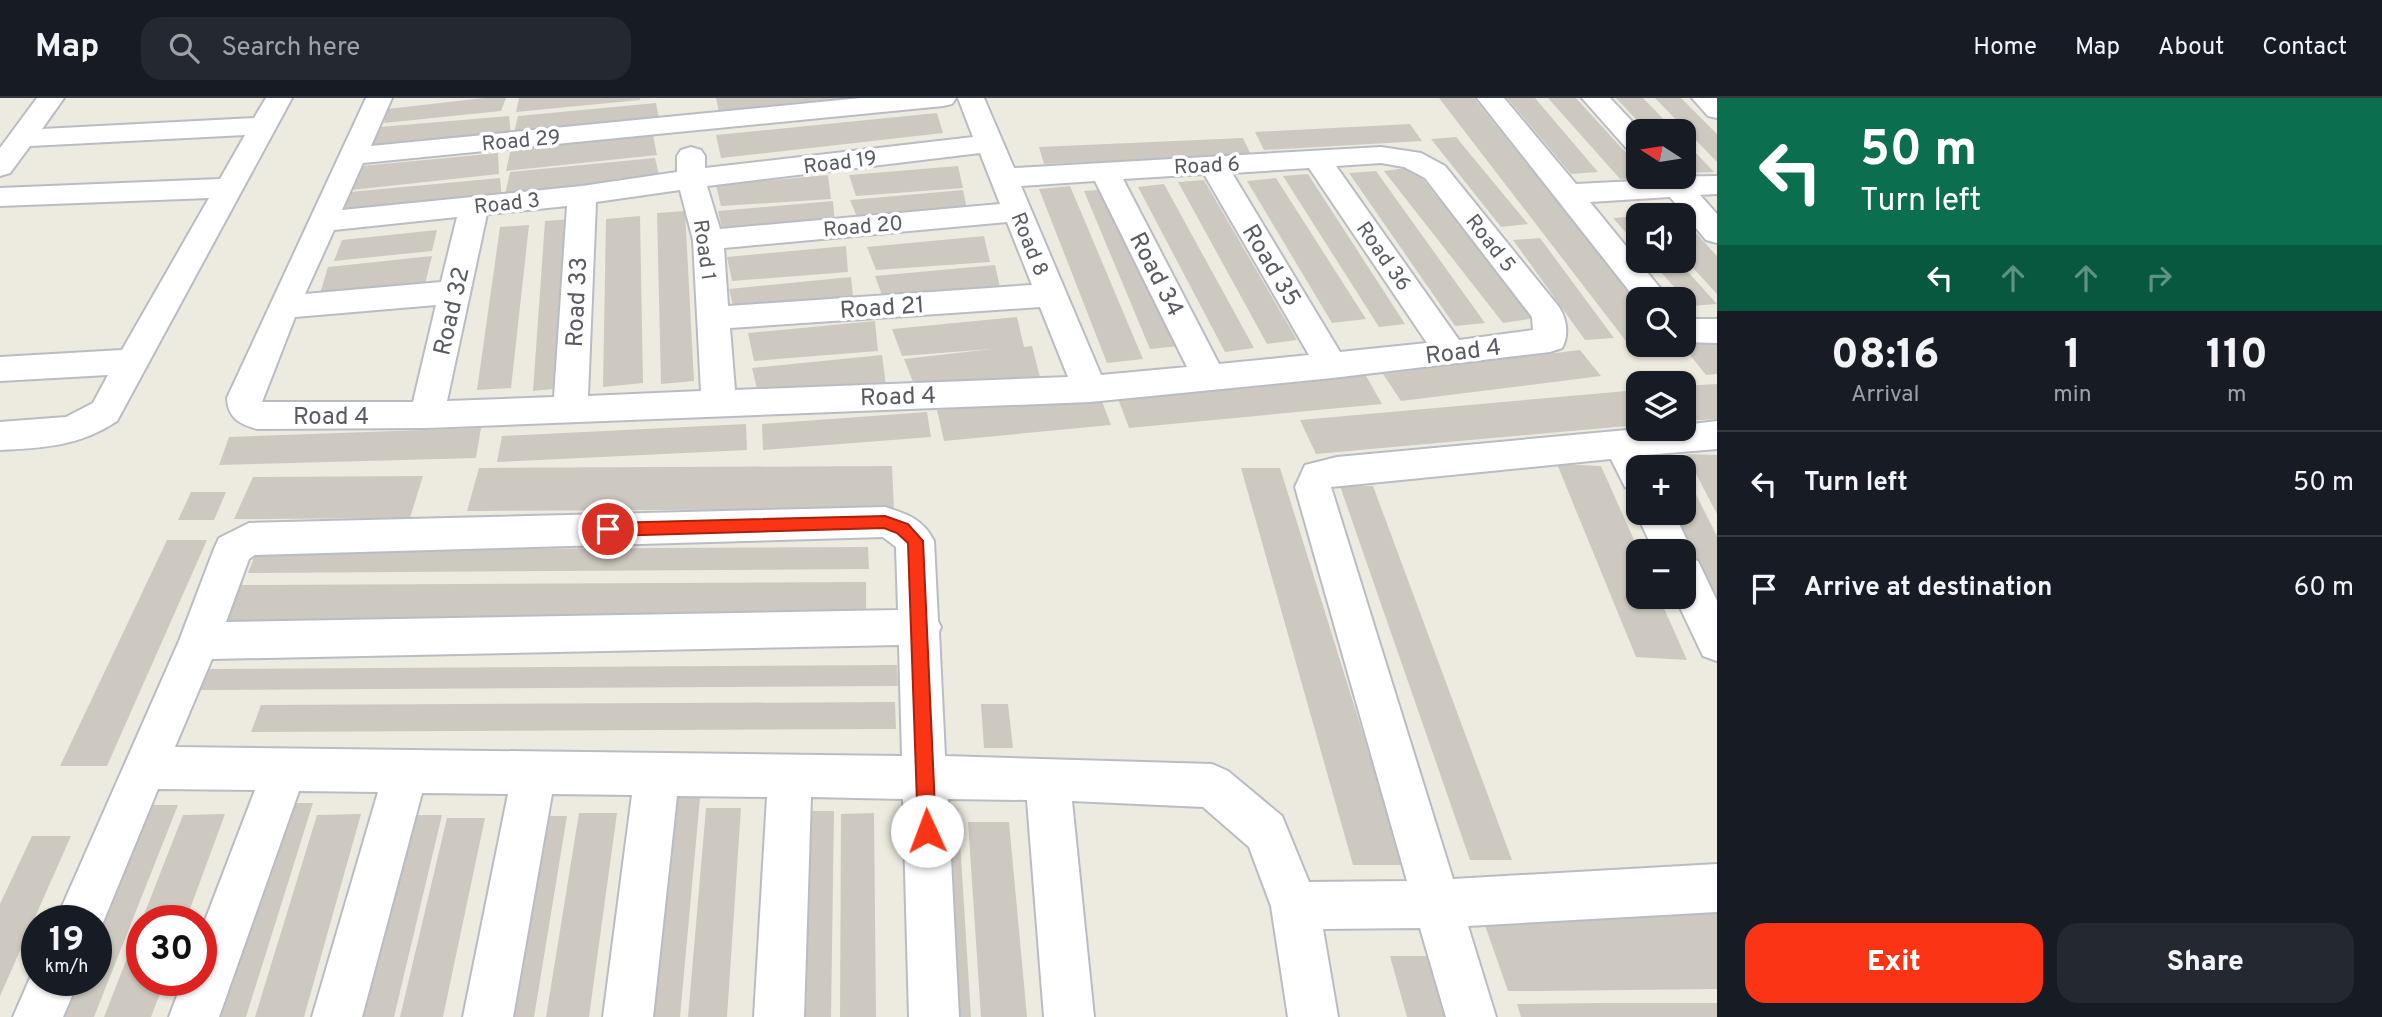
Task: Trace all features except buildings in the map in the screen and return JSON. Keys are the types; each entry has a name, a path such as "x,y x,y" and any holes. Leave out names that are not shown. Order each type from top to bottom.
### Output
{"street":[{"path":"0,167 17,132 51,98"},
{"path":"0,436 67,433 87,425 105,412 279,98"},
{"path":"379,98 283,307 455,292"},
{"name":"Road 29","path":"352,156 690,111 943,98"},
{"name":"Road 8","path":"971,98 1090,389"},
{"path":"1490,98 1643,287"},
{"path":"1595,98 1626,131"},
{"path":"1704,98 1717,110"},
{"name":"Road 1","path":"690,111 691,179 708,240 719,403"},
{"path":"17,132 264,126"},
{"name":"Road 19","path":"691,179 989,144"},
{"name":"Road 6","path":"1003,178 1381,155 1411,159"},
{"name":"Road 36","path":"1317,159 1451,353"},
{"name":"Road 5","path":"1411,159 1435,172 1548,315 1550,340"},
{"name":"Road 35","path":"1213,165 1332,366"},
{"name":"Road 34","path":"1105,172 1209,377"},
{"name":"Road 3","path":"323,221 582,195 691,179"},
{"path":"1696,184 1717,186"},
{"path":"1569,194 1626,187"},
{"path":"0,197 229,188"},
{"path":"1680,189 1717,233"},
{"name":"Road 33","path":"570,409 582,195"},
{"name":"Road 32","path":"427,415 474,207"},
{"name":"Road 20","path":"708,240 1017,212"},
{"name":"Road 21","path":"713,318 1051,295"},
{"name":"Road 4","path":"283,307 244,398 245,409 257,416 427,415 1090,389 1332,366 1550,340"},
{"path":"1696,331 1717,331"},
{"path":"0,369 132,362"},
{"path":"1471,1017 1313,487 1318,475 1717,435"},
{"path":"1622,444 1627,455"},
{"path":"87,905 200,641 233,549 248,539 885,522 902,529 915,541 921,627 934,1017"},
{"path":"1696,598 1717,643"},
{"path":"200,641 921,627"},
{"path":"146,768 1048,779 1212,786 1266,832 1295,906 1313,1017"},
{"path":"194,1017 285,769"},
{"path":"337,1017 406,771"},
{"path":"488,1017 534,773"},
{"path":"628,1017 657,774"},
{"path":"779,1017 790,776"},
{"path":"1048,779 1069,1017"},
{"path":"1295,906 1437,904 1717,888"},
{"path":"38,1017 47,996"}],"route":[{"path":"608,529 885,522 902,529 915,541 921,627 927,831"}]}
